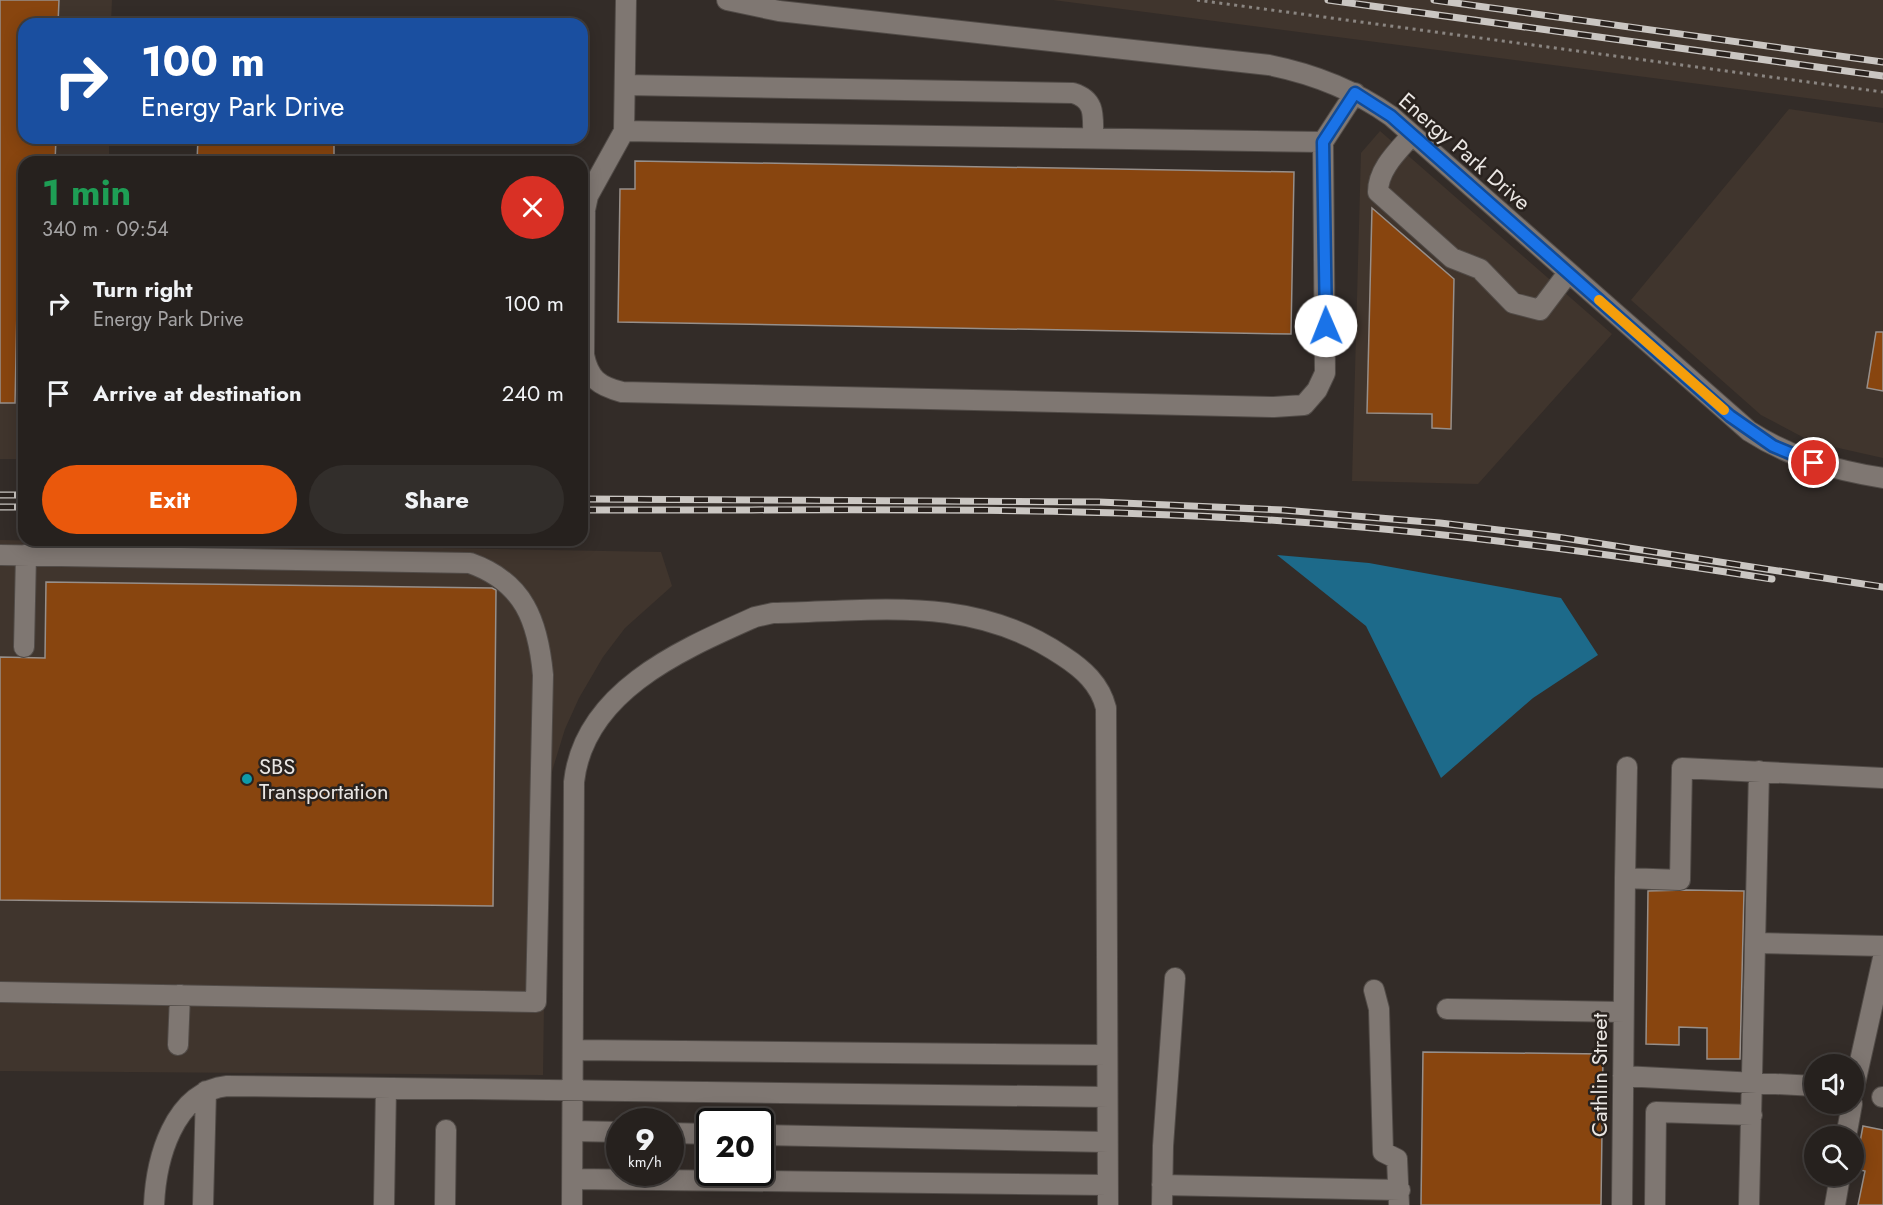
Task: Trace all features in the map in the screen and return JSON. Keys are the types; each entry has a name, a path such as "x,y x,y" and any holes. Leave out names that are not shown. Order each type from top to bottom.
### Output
{"street":[{"path":"588,196 624,131 626,0"},
{"name":"Energy Park Drive","path":"727,0 779,11 1269,65 1314,76 1355,93 1391,116 1749,431 1796,457 1836,469 1883,478"},
{"path":"625,85 1072,93 1083,96 1094,110 1093,137"},
{"path":"588,371 602,387 622,392 1274,407 1304,405 1317,390 1325,373 1323,142 1355,93"},
{"path":"624,131 1323,142"},
{"path":"1412,135 1393,156 1382,175 1378,192 1452,258 1480,269 1513,303 1540,310 1568,273"},
{"path":"0,555 470,562 489,569 520,596 534,624 543,675 536,1002 0,992"},
{"path":"24,647 26,555"},
{"path":"572,1205 575,1050 574,782 582,746 605,709 621,692 642,676 755,617 773,613 933,611 975,616 1028,634 1074,663 1089,676 1104,698 1107,1205"},
{"name":"Cathlin Street","path":"1622,1205 1627,767"},
{"path":"1625,878 1680,880 1682,768 1883,778"},
{"path":"1749,1205 1759,771"},
{"path":"1756,943 1883,946"},
{"path":"1862,1054 1883,958"},
{"path":"1162,1205 1175,978"},
{"path":"1162,1185 1400,1197 1398,1160 1383,1152 1379,1009 1374,990"},
{"path":"178,1045 180,995"},
{"path":"1447,1009 1623,1012"},
{"path":"575,1050 1107,1055"},
{"path":"1623,1076 1804,1086"},
{"path":"154,1205 158,1167 168,1136 183,1113 206,1091 227,1086 1107,1097"},
{"path":"384,1205 386,1088"},
{"path":"203,1205 206,1091"},
{"path":"1655,1205 1656,1112 1752,1115"},
{"path":"445,1205 446,1130"},
{"path":"573,1131 606,1132"},
{"path":"774,1135 1107,1142"},
{"path":"573,1179 1107,1185"},
{"path":"1834,1205 1838,1186"}],"path":[{"path":"1197,0 1883,92"}],"shaded area":[{"path":"0,0 112,0 111,18 18,18 18,144 109,144 109,156 18,156 18,459 0,459"},
{"path":"1053,0 1883,0 1883,108"},
{"path":"1789,109 1883,123 1883,458 1812,442 1761,415 1631,300"},
{"path":"1380,131 1612,334 1478,484 1352,481 1361,153"},
{"path":"0,540 18,540 18,546 330,546 661,552 672,586 625,628 603,657 579,698 565,729 547,794 543,1075 0,1071"}],"water":[{"path":"1277,555 1369,563 1561,598 1598,655 1533,698 1441,778 1366,626"}],"building":[{"path":"0,0 59,0 58,18 18,18 18,144 56,144 55,156 18,156 18,308 15,403 0,403"},
{"path":"198,144 334,144 334,156 197,156"},
{"path":"635,161 1294,172 1291,334 618,322 620,189 635,189"},
{"path":"1372,208 1454,279 1451,429 1432,428 1432,414 1367,413"},
{"path":"1876,332 1883,332 1883,391 1867,388"},
{"name":"SBS Transportation","path":"46,582 492,588 496,590 493,906 0,900 0,657 45,658"},
{"path":"1648,891 1744,891 1740,1059 1707,1059 1707,1028 1679,1027 1679,1045 1646,1044"},
{"path":"1423,1052 1603,1054 1601,1205 1421,1205"},
{"path":"1864,1126 1883,1130 1883,1205 1858,1205 1862,1186 1864,1186"}],"railway":[{"path":"1328,0 1883,76"},
{"path":"1434,0 1883,62"},
{"path":"0,495 18,495"},
{"path":"588,499 1099,502 1283,510 1440,523 1557,537 1883,587"},
{"path":"0,507 18,507"},
{"path":"588,510 1021,511 1284,521 1407,531 1529,545 1772,579"}],"slow traffic":[{"path":"1599,300 1724,410"}],"place":[{"name":"SBS Transportation","path":"247,779"}],"route":[{"path":"1326,326 1323,142 1355,93 1391,116 1730,416 1773,446 1814,463"}]}
